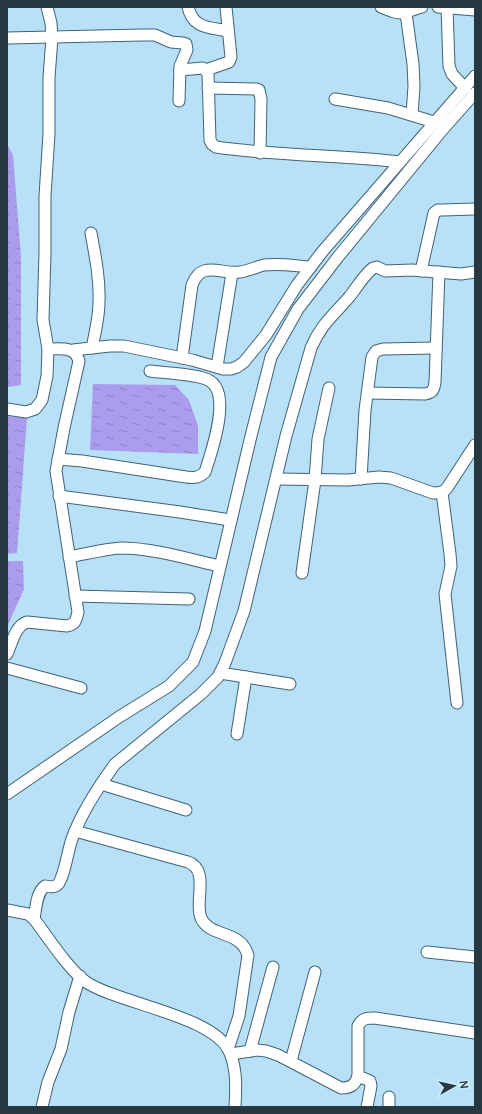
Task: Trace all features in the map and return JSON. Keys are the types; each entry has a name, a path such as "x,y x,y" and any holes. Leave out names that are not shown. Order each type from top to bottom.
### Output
{"street":[{"path":"7,409 26,412 35,409 42,400 47,376 48,349 43,320 46,253 44,196 49,134 49,77 52,38 51,24 47,7"},
{"path":"188,7 195,22 203,26 228,31"},
{"path":"180,70 200,68 206,70 229,62 230,57 226,7"},
{"path":"381,7 396,12 414,9 414,86 412,115"},
{"path":"465,88 452,74 449,66 444,7 475,10"},
{"path":"7,38 155,35 171,42 186,44 187,50 182,59 180,70 179,101"},
{"path":"206,70 208,73 210,140 216,147 260,153 365,158 400,162"},
{"path":"48,349 73,350 124,346 217,367 231,369 238,367 244,362 266,335 297,285 322,252 475,76"},
{"path":"208,88 259,90 261,99 260,153"},
{"path":"7,794 119,717 169,686 193,662 205,631 230,520 271,357 302,304 342,251 443,129 475,93"},
{"path":"335,99 388,108 434,122"},
{"path":"421,271 434,213 438,210 475,209"},
{"path":"91,233 98,273 100,301 92,348"},
{"path":"182,358 192,285 194,279 199,274 206,270 214,269 241,272 255,267 274,264 311,267"},
{"path":"34,919 41,889 45,886 58,886 75,831 101,784 115,764 201,694 220,673 244,611 276,479 311,348 323,325 373,268 377,267 390,271 412,270 461,274 475,272"},
{"path":"217,367 232,272"},
{"path":"368,393 430,393 433,390 435,382 438,272"},
{"path":"361,479 372,357 376,352 390,348 436,348"},
{"path":"7,654 19,627 22,624 28,622 67,626 73,625 78,612 56,471 79,361 78,356 73,350"},
{"path":"58,459 82,461 186,477 195,478 202,475 205,472 214,444 220,395 216,386 204,378 150,371"},
{"path":"302,573 315,480 318,439 329,388"},
{"path":"276,479 315,480 379,477 391,478 433,493 442,492 447,488 475,445"},
{"path":"442,492 451,566 445,594 457,703"},
{"path":"59,496 230,520"},
{"path":"69,557 106,550 127,549 152,552 219,566"},
{"path":"75,596 190,598"},
{"path":"7,668 81,688"},
{"path":"220,673 290,684"},
{"path":"237,734 246,677"},
{"path":"101,784 186,810"},
{"path":"75,831 188,862 193,864 198,870 200,877 199,908 201,919 211,928 239,941 248,955 239,1016 230,1051"},
{"path":"7,910 28,914 34,919 75,972 86,982 103,991 174,1015 209,1030 223,1041 230,1051 234,1064 235,1107"},
{"path":"427,952 475,956"},
{"path":"250,1051 273,967"},
{"path":"291,1061 315,972"},
{"path":"42,1107 48,1082 61,1049 69,1012 80,976"},
{"path":"230,1051 266,1051 291,1061 341,1088 351,1086 356,1082 358,1076 358,1026 360,1021 366,1018 376,1018 475,1033"},
{"path":"358,1076 370,1081 371,1086 367,1107"}],"water":[{"path":"7,144 13,155 21,257 21,385 7,387"},
{"path":"93,384 175,385 189,400 198,426 198,454 90,450"},
{"path":"7,416 27,418 17,553 7,554"},
{"path":"7,561 23,561 24,589 7,627"}]}
